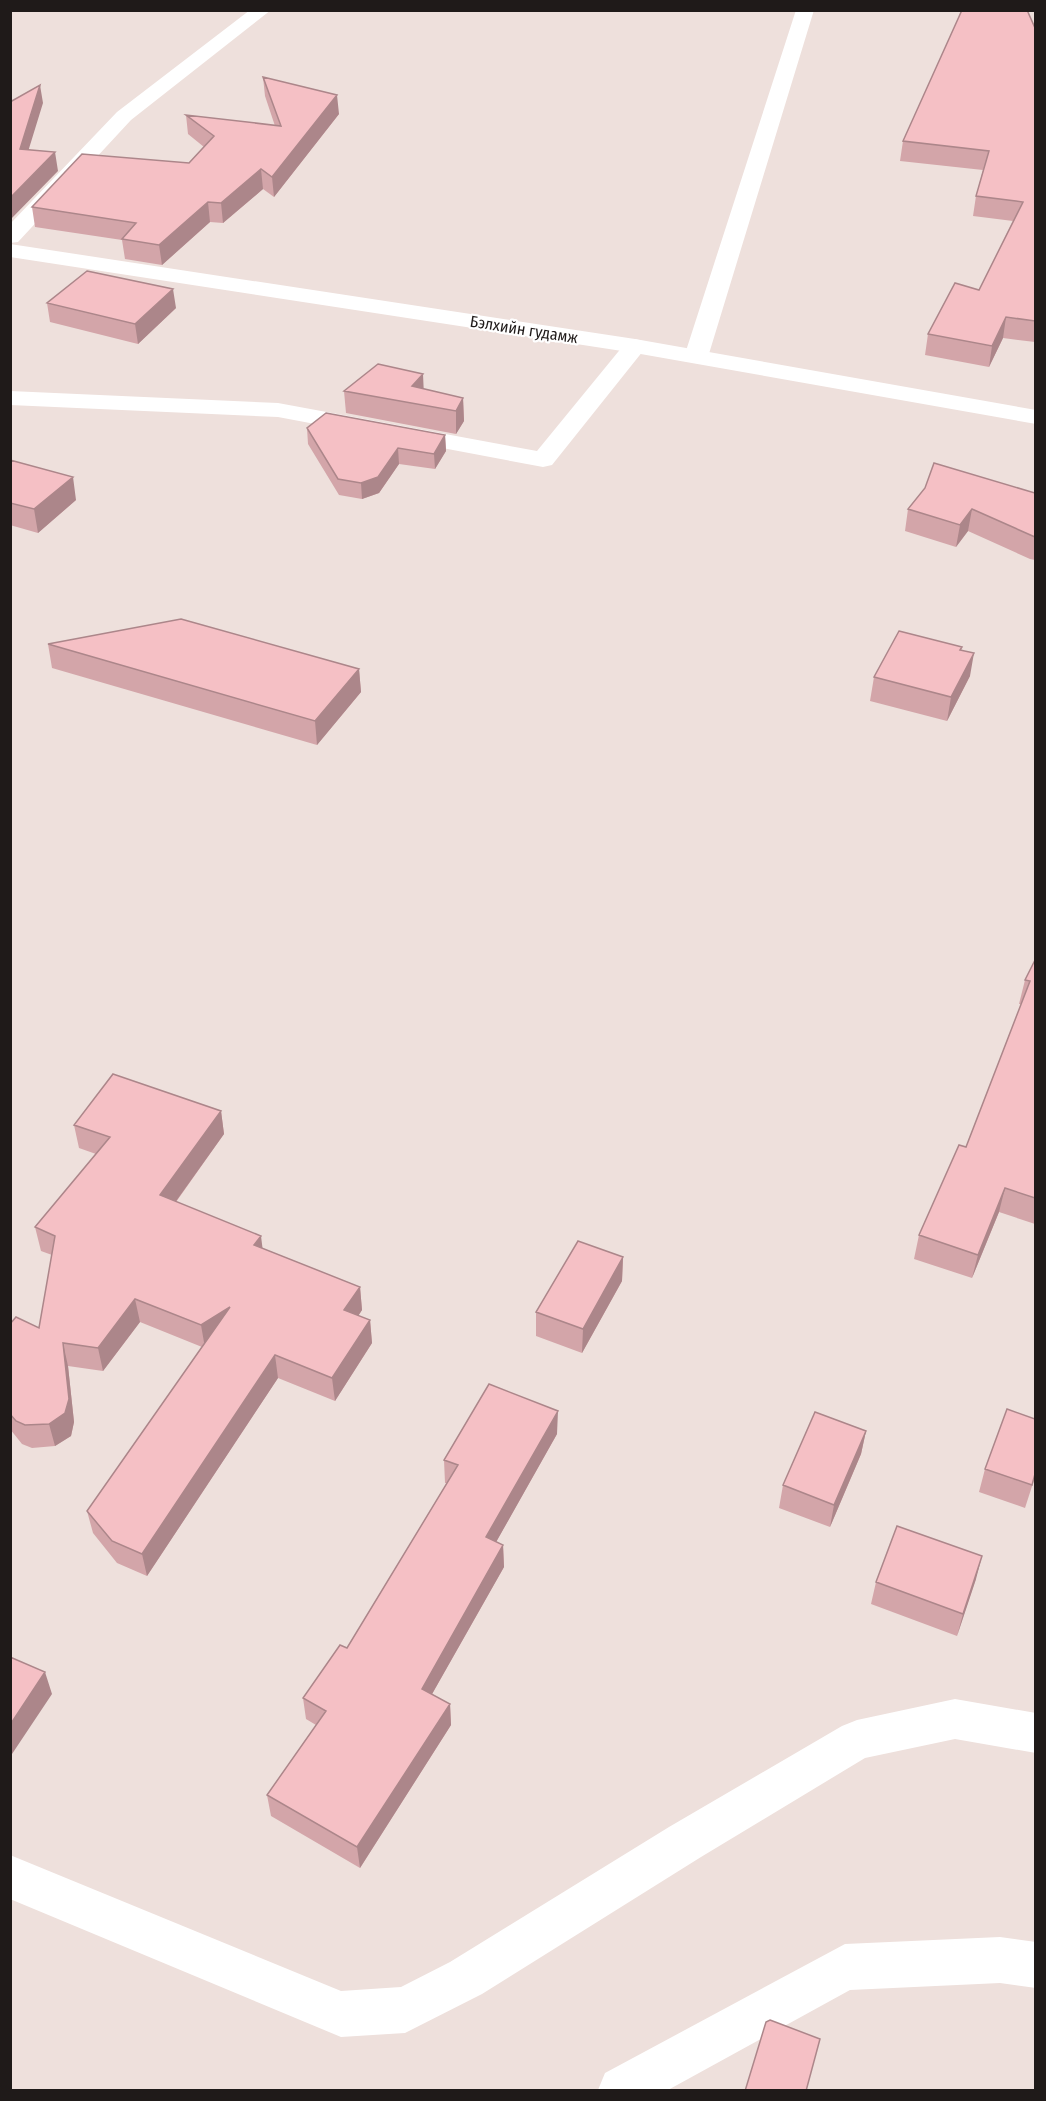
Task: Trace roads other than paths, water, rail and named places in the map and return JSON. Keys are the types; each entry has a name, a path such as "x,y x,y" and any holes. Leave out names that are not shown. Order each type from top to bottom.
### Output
{"street":[{"path":"10,237 124,116 262,10"},
{"path":"696,357 805,10"},
{"name":"Бэлхийн гудамж","path":"10,250 635,346 1035,417"},
{"path":"10,398 279,410 543,460 635,346"},
{"path":"10,1877 341,2014 405,2010 466,1978 685,1842 857,1740 955,1719 1035,1733"},
{"path":"622,2091 844,1967 1000,1960 1035,1965"}]}
